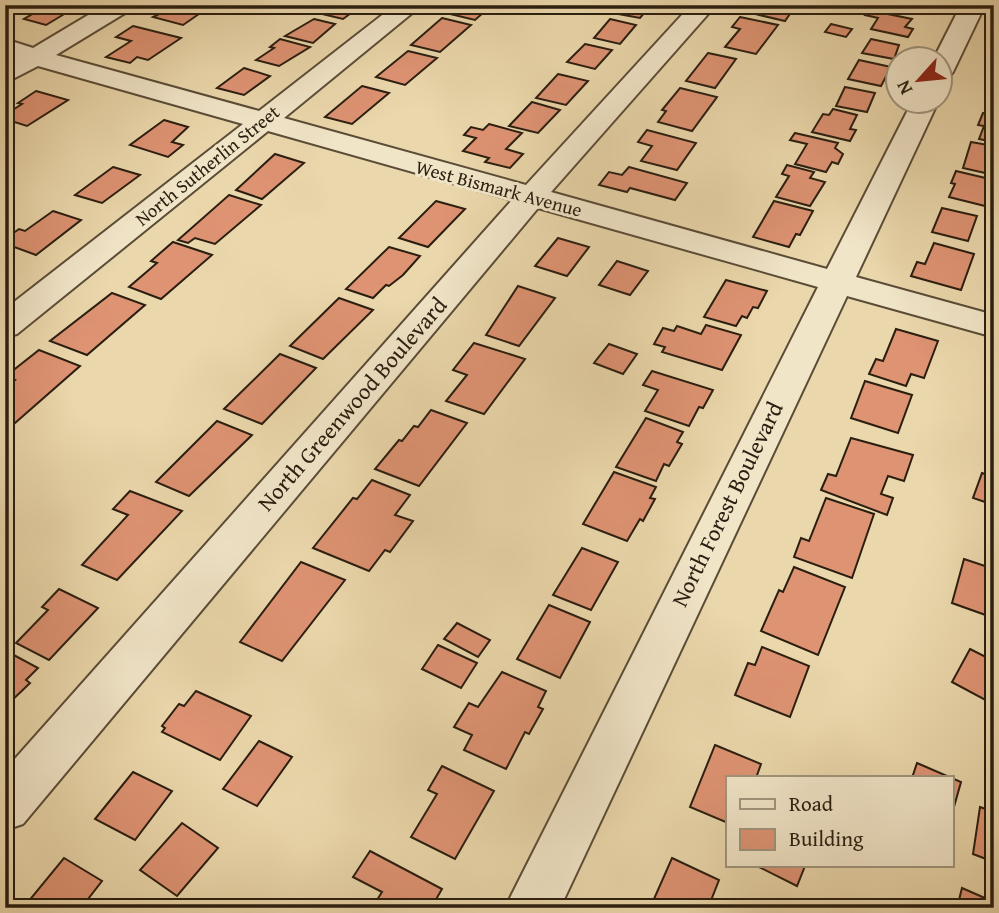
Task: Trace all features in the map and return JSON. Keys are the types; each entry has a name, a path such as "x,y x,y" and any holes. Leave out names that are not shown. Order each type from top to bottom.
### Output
{"street":[{"path":"5,75 122,5"},
{"name":"North Sutherlin Street","path":"5,326 410,5"},
{"name":"North Greenwood Boulevard","path":"5,807 531,197 704,5"},
{"path":"953,46 973,5"},
{"name":"West Bismark Avenue","path":"5,46 260,122 994,326"},
{"name":"North Forest Boulevard","path":"532,908 918,116"}],"building":[{"path":"48,5 76,7 46,25 24,19"},
{"path":"177,5 212,5 183,25 153,17"},
{"path":"329,5 362,5 343,19 318,13"},
{"path":"460,5 492,5 475,20 450,14"},
{"path":"620,5 651,5 640,18 613,13"},
{"path":"762,5 796,5 785,21 755,14"},
{"path":"882,5 926,5 917,14"},
{"path":"868,10 912,19 905,27 913,29 908,37 871,29 878,18 865,15"},
{"path":"740,17 778,25 756,54 725,47 740,29 732,27"},
{"path":"442,18 471,25 440,52 411,45"},
{"path":"314,19 335,24 313,43 285,36"},
{"path":"610,19 636,25 620,44 594,38"},
{"path":"831,24 852,29 846,37 825,32"},
{"path":"133,26 181,38 148,60 137,57 130,63 106,57 131,41 116,37"},
{"path":"280,39 310,47 279,66 256,60 274,48 270,47"},
{"path":"871,39 899,45 884,46 884,57 862,53"},
{"path":"585,44 612,50 595,69 567,62"},
{"path":"408,51 437,58 405,85 376,77"},
{"path":"708,53 736,59 715,88 686,81"},
{"path":"859,60 884,65 884,80 881,86 848,79"},
{"path":"244,68 270,76 244,95 217,88"},
{"path":"558,74 588,81 566,105 536,98"},
{"path":"362,86 389,93 352,124 325,117"},
{"path":"845,87 875,93 867,112 836,106"},
{"path":"680,88 717,97 692,131 658,122 666,111 662,110"},
{"path":"36,91 68,100 27,126 5,119 5,115 22,104 18,103"},
{"path":"532,102 560,110 538,133 509,126"},
{"path":"833,109 857,115 850,129 856,130 850,141 812,132 823,114 829,115"},
{"path":"983,113 994,115 994,142 979,139 984,126 978,125"},
{"path":"164,120 188,127 172,142 183,145 168,157 130,145"},
{"path":"489,124 522,133 506,149 523,154 510,168 485,162 489,158 463,151 476,138 464,135 471,127 483,130"},
{"path":"647,130 696,143 677,170 641,161 652,146 638,142"},
{"path":"795,133 838,143 835,148 843,154 838,164 832,162 826,172 795,164 807,144 790,140"},
{"path":"971,142 994,146 994,175 963,168"},
{"path":"275,154 304,163 262,199 236,190"},
{"path":"787,165 814,172 810,178 825,182 810,206 776,197 789,176 782,174"},
{"path":"113,167 140,175 102,203 75,195"},
{"path":"629,167 687,183 675,200 630,188 627,192 599,185 609,172 622,175"},
{"path":"956,171 994,180 985,206 949,197 955,184 951,183"},
{"path":"229,195 261,205 215,244 195,238 188,243 178,240"},
{"path":"436,201 465,209 428,247 399,238"},
{"path":"774,201 813,211 800,235 796,234 789,247 753,237"},
{"path":"942,208 977,216 968,241 932,232"},
{"path":"53,211 81,220 36,255 6,244 5,239 19,229 25,231"},
{"path":"558,238 589,247 567,276 535,266"},
{"path":"173,242 212,255 161,299 129,287 157,263 151,261"},
{"path":"934,243 974,254 961,290 911,276 917,262 925,264"},
{"path":"389,247 420,256 403,275 389,286 386,285 373,298 346,289"},
{"path":"617,261 648,271 630,295 599,285"},
{"path":"726,280 767,291 758,308 753,307 747,318 742,316 736,326 704,317"},
{"path":"518,286 555,298 519,346 486,335"},
{"path":"112,293 145,305 87,355 50,341"},
{"path":"339,298 373,310 323,359 290,346"},
{"path":"706,325 741,335 722,370 662,352 665,347 654,344 663,328 674,331 677,326 701,334"},
{"path":"896,329 938,341 924,378 911,374 906,386 869,374 876,359 883,361"},
{"path":"474,343 525,359 484,414 446,401 467,375 453,370"},
{"path":"609,344 637,354 623,374 594,363"},
{"path":"39,350 80,366 15,423 5,418 5,387 15,380 6,376"},
{"path":"280,354 316,368 262,424 224,409"},
{"path":"652,371 713,390 703,408 699,407 689,426 645,411 658,390 643,385"},
{"path":"865,381 912,395 898,433 851,418"},
{"path":"431,410 467,423 419,486 375,469 399,440 402,441 414,426 418,427"},
{"path":"646,418 683,432 677,442 682,444 669,466 664,464 656,481 616,467"},
{"path":"217,421 252,435 189,496 156,482"},
{"path":"851,438 913,455 904,481 888,476 881,494 893,498 887,515 821,490 828,474 836,476"},
{"path":"614,472 656,487 650,498 655,499 643,521 640,519 627,541 583,524"},
{"path":"982,473 994,477 994,505 973,498"},
{"path":"372,480 410,495 395,515 413,521 390,552 385,550 369,571 313,548 353,498 357,499"},
{"path":"130,491 182,511 117,580 82,565 128,515 113,509"},
{"path":"826,498 874,514 852,578 794,557 801,538 809,541"},
{"path":"582,548 618,562 591,610 553,595"},
{"path":"964,559 994,569 994,618 952,603"},
{"path":"301,562 345,580 282,661 240,642"},
{"path":"794,567 845,587 818,655 761,631 779,590 783,592"},
{"path":"59,589 98,608 49,660 16,643 48,610 42,607"},
{"path":"549,605 590,622 560,678 517,659"},
{"path":"457,623 490,640 478,657 444,639"},
{"path":"438,645 477,663 461,688 422,669"},
{"path":"762,647 809,666 790,717 735,695 748,663 755,665"},
{"path":"970,649 994,661 994,692 989,702 952,682"},
{"path":"10,653 38,668 26,680 30,683 5,707 5,658"},
{"path":"502,672 546,691 538,707 543,709 529,734 525,732 506,769 464,750 472,735 454,727 469,703 478,707"},
{"path":"196,691 251,716 220,760 162,732 165,728 162,726 179,704 184,706"},
{"path":"259,741 292,757 257,806 223,789"},
{"path":"715,745 761,764 757,776 726,776 726,822 690,807"},
{"path":"917,763 947,776 913,776"},
{"path":"442,766 494,791 455,859 411,837 437,794 428,790"},
{"path":"133,772 172,791 135,840 95,819"},
{"path":"954,779 961,782 954,807"},
{"path":"980,807 994,812 994,862 973,854"},
{"path":"182,823 218,848 177,896 140,870"},
{"path":"370,851 442,889 431,908 372,908 382,892 353,877"},
{"path":"64,858 102,881 81,908 23,908"},
{"path":"672,858 719,880 708,908 650,908"},
{"path":"759,867 805,867 797,886"},
{"path":"962,888 994,902 994,908 957,908"}]}
